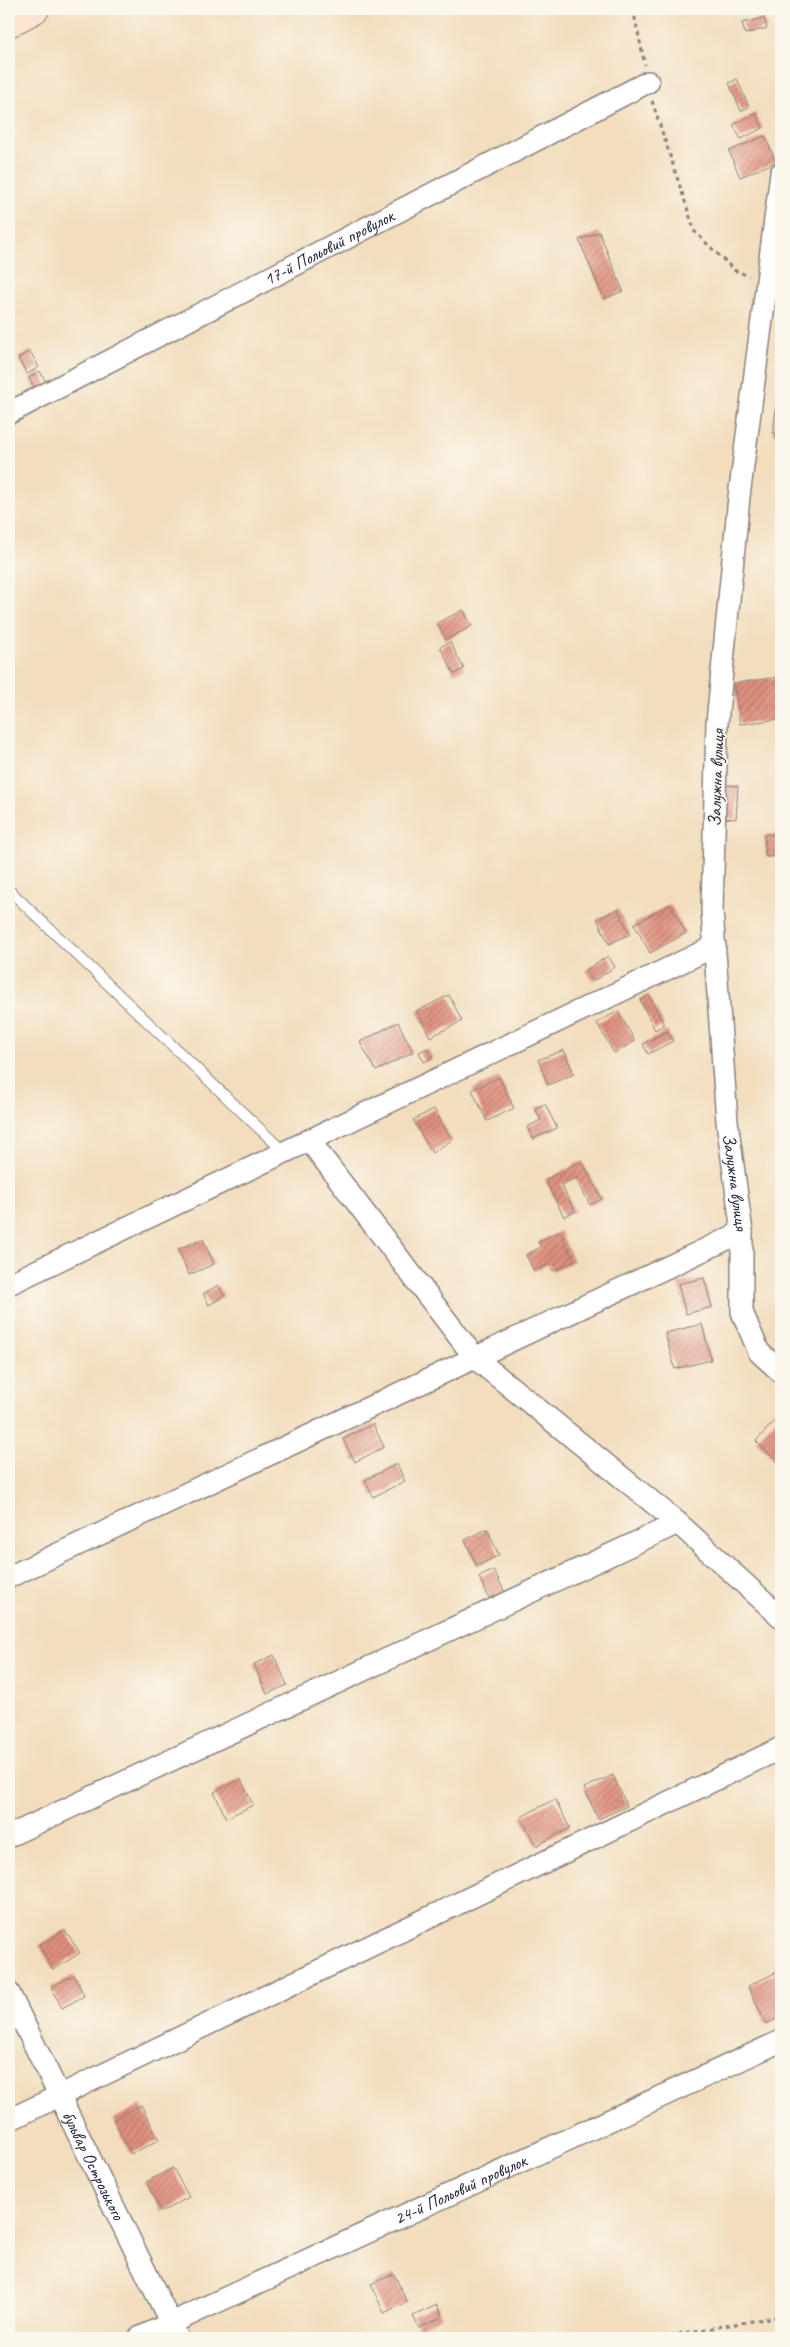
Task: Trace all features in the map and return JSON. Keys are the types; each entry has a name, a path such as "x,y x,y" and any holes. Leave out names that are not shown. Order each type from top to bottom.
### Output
{"street":[{"name":"17-й Польовий провулок","path":"9,413 648,82"},
{"name":"Залужна вулиця","path":"781,173 739,497 717,723 712,910 727,1121 742,1232 742,1312 759,1352 781,1372"},
{"path":"9,1284 715,946"},
{"path":"309,1140 475,1358 678,1523 781,1617"},
{"path":"9,1578 742,1232"},
{"path":"759,1352 781,1356"},
{"path":"9,1836 678,1523"},
{"path":"9,2120 781,1748"},
{"name":"бульвар Острозького","path":"9,1993 174,2331"},
{"name":"24-й Польовий провулок","path":"139,2338 174,2331 781,2041"}],"lane":[{"path":"9,890 284,1152"}],"path":[{"path":"633,9 651,98 695,232 734,270 766,284"},
{"path":"655,2338 781,2316"}],"building":[{"path":"764,18 767,28 745,34 742,23"},
{"path":"737,79 749,107 741,111 729,83"},
{"path":"755,113 763,128 741,139 733,125"},
{"path":"765,136 776,162 740,177 729,151"},
{"path":"599,232 623,291 604,299 579,240"},
{"path":"30,351 39,367 27,374 18,358"},
{"path":"40,371 48,386 37,392 29,378"},
{"path":"777,400 781,400 781,434 773,433"},
{"path":"463,610 472,626 446,640 437,623"},
{"path":"450,642 464,669 454,674 440,647"},
{"path":"781,677 781,719 740,724 734,683"},
{"path":"726,785 738,786 736,819 724,818"},
{"path":"781,833 781,856 766,857 764,835"},
{"path":"670,904 686,933 650,953 634,924"},
{"path":"618,909 630,934 609,944 597,919"},
{"path":"608,956 615,967 593,981 586,970"},
{"path":"449,995 462,1021 430,1037 417,1011"},
{"path":"649,995 664,1025 655,1030 640,1000"},
{"path":"618,1011 635,1041 614,1053 597,1023"},
{"path":"398,1022 413,1052 376,1071 360,1042"},
{"path":"667,1031 673,1041 648,1054 643,1044"},
{"path":"427,1048 433,1058 424,1062 419,1052"},
{"path":"564,1050 574,1074 548,1085 538,1060"},
{"path":"499,1077 514,1108 487,1121 472,1090"},
{"path":"545,1104 557,1128 533,1139 527,1127 541,1120 535,1108"},
{"path":"434,1109 452,1140 432,1153 413,1120"},
{"path":"582,1161 602,1199 590,1205 576,1178 561,1185 575,1211 564,1217 545,1180"},
{"path":"560,1231 574,1261 553,1271 549,1264 534,1271 526,1255 541,1247 538,1242"},
{"path":"203,1239 214,1264 189,1275 178,1249"},
{"path":"704,1278 712,1307 686,1314 678,1284"},
{"path":"218,1285 224,1296 209,1305 203,1294"},
{"path":"702,1324 711,1360 675,1369 665,1333"},
{"path":"780,1415 781,1462 779,1464 756,1441"},
{"path":"373,1424 384,1447 355,1462 343,1439"},
{"path":"397,1464 405,1481 373,1497 365,1480"},
{"path":"487,1529 499,1555 477,1566 465,1540"},
{"path":"494,1570 506,1595 491,1602 479,1577"},
{"path":"274,1655 287,1685 267,1694 254,1664"},
{"path":"613,1775 627,1806 598,1819 584,1788"},
{"path":"241,1779 253,1805 226,1818 214,1792"},
{"path":"555,1799 570,1828 536,1846 521,1817"},
{"path":"65,1930 80,1953 53,1970 39,1945"},
{"path":"781,1970 781,2017 766,2024 748,1986"},
{"path":"74,1975 84,1996 62,2008 51,1987"},
{"path":"141,2105 159,2140 131,2154 113,2119"},
{"path":"173,2168 189,2197 161,2212 146,2182"},
{"path":"394,2274 407,2302 384,2313 371,2284"},
{"path":"437,2305 442,2317 419,2328 413,2316"}]}
